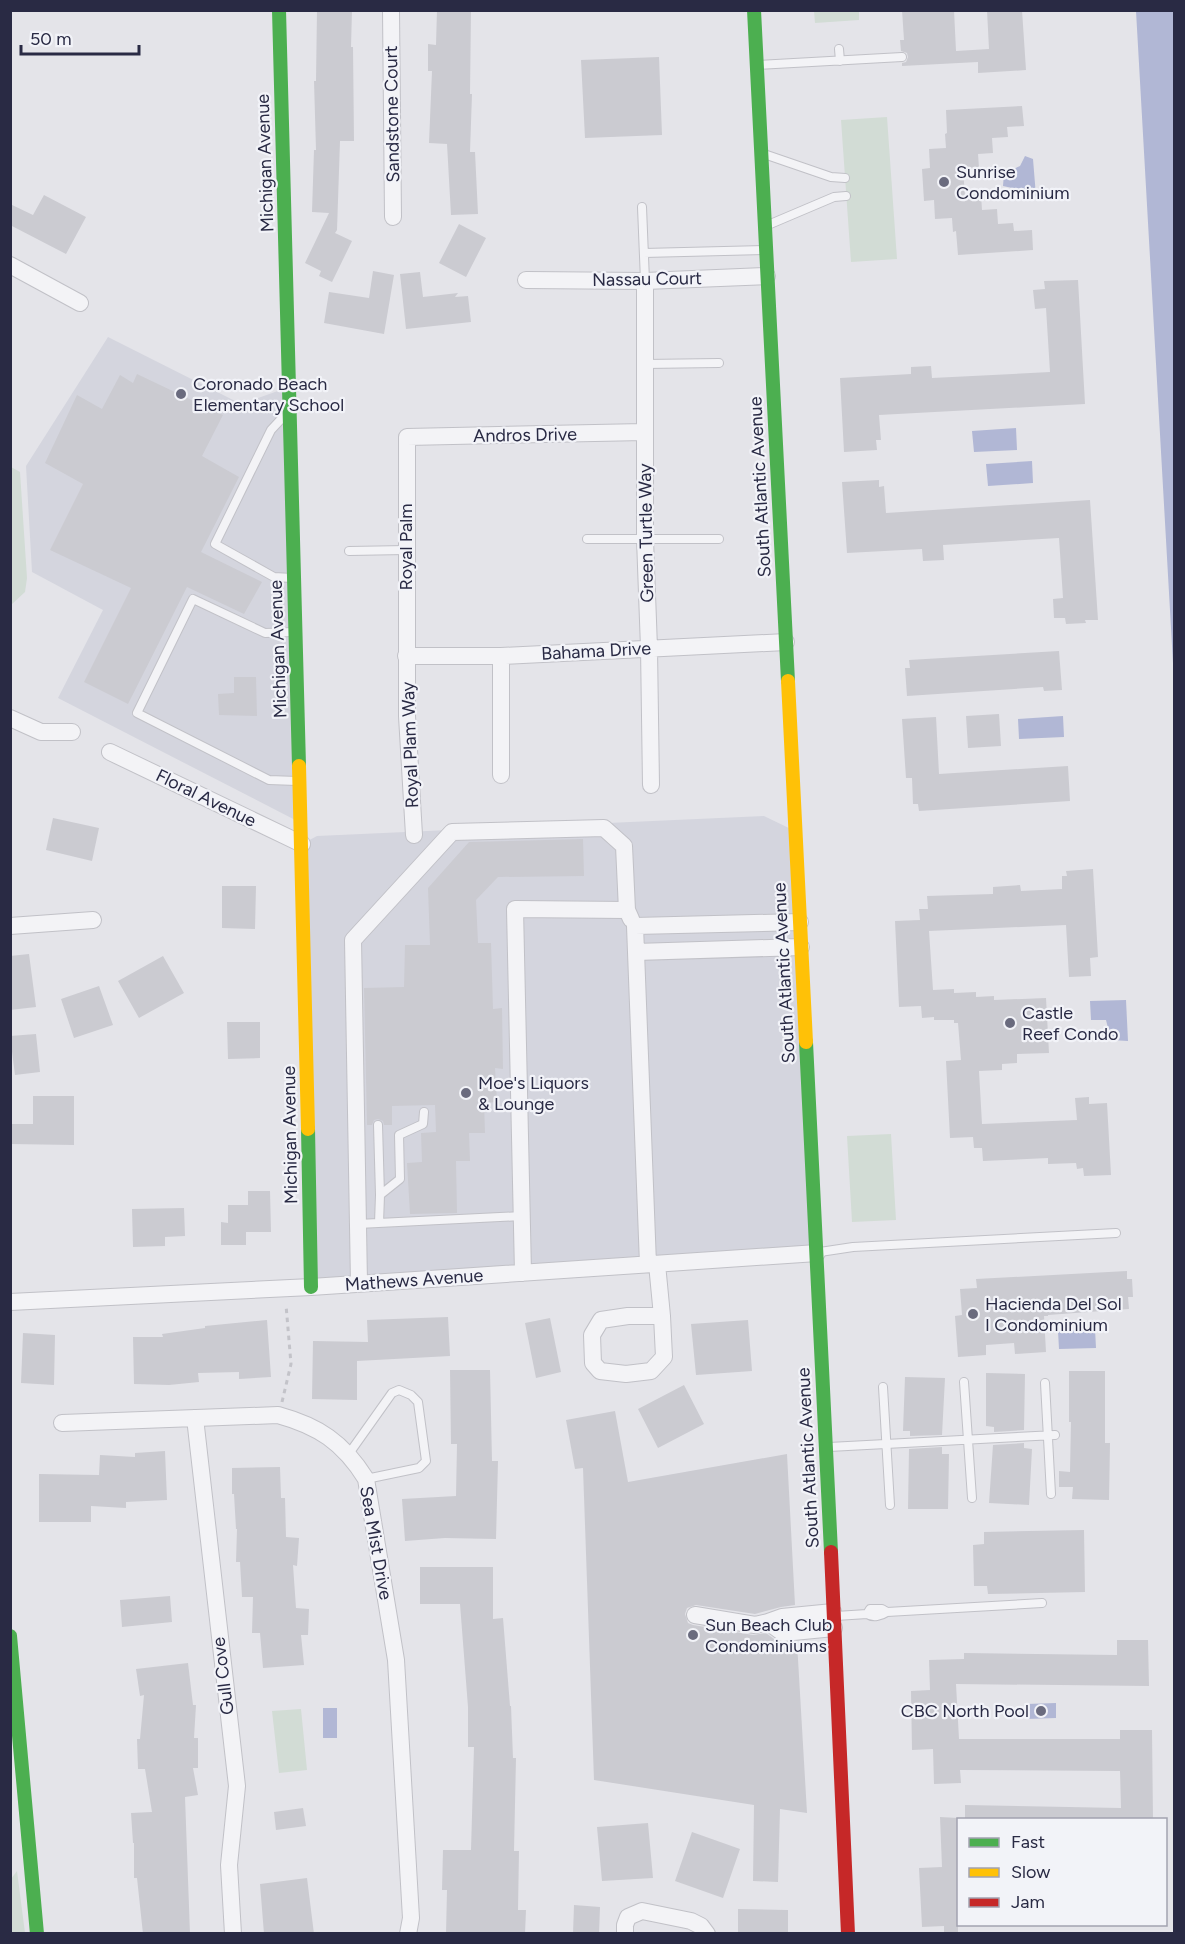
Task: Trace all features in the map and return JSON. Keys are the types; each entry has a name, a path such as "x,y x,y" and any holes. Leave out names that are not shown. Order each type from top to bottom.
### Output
{"street":[{"name":"Michigan Avenue","path":"279,10 302,844 311,1287"},
{"name":"Sandstone Court","path":"391,10 393,217"},
{"name":"South Atlantic Avenue","path":"754,10 817,1253 848,1934"},
{"path":"10,265 80,303"},
{"name":"Nassau Court","path":"526,280 645,281 767,276"},
{"name":"Green Turtle Way","path":"645,281 645,539 651,785"},
{"name":"Andros Drive","path":"406,437 644,432"},
{"name":"Royal Palm","path":"406,437 406,656"},
{"name":"Bahama Drive","path":"406,656 501,656 786,642"},
{"name":"Royal Plam Way","path":"406,656 414,835"},
{"path":"501,656 501,775"},
{"path":"10,718 40,732 72,732"},
{"name":"Floral Avenue","path":"110,752 302,844"},
{"path":"359,1283 353,940 452,832 604,828 624,846 627,910 635,926 653,1264 662,1316 664,1357 651,1371 626,1374 600,1371 593,1363 592,1335 601,1320 628,1316 662,1316"},
{"path":"523,1273 515,909 627,910"},
{"path":"10,926 93,920"},
{"path":"635,926 800,922"},
{"path":"636,952 801,947"},
{"name":"Mathews Avenue","path":"10,1302 311,1287 817,1253"},
{"name":"Sea Mist Drive","path":"62,1424 278,1414 303,1422 331,1438 355,1461 366,1479 396,1660 411,1918 408,1934"},
{"name":"Gull Cove","path":"195,1418 237,1786 230,1865 233,1934"},
{"path":"695,1615 755,1625 782,1617 833,1618"},
{"path":"10,1636 37,1934"},
{"path":"625,1934 624,1925 628,1917 642,1911 691,1921 701,1926 707,1934"}],"lane":[{"path":"839,49 840,61"},
{"path":"757,65 902,57"},
{"path":"761,153 831,177 845,178"},
{"path":"765,226 834,197 846,196"},
{"path":"642,207 645,281"},
{"path":"644,253 766,250"},
{"path":"645,364 719,363"},
{"path":"290,411 271,430 215,544 274,577 295,578"},
{"path":"587,539 719,539"},
{"path":"349,551 406,550"},
{"path":"296,632 265,633 193,599 137,712 269,780 300,781"},
{"path":"380,1195 400,1179 399,1135 423,1124 424,1112"},
{"path":"378,1125 379,1223"},
{"path":"358,1224 522,1216"},
{"path":"817,1253 853,1247 1116,1233"},
{"path":"964,1382 972,1498"},
{"path":"1045,1383 1052,1435 1051,1494"},
{"path":"883,1387 890,1505"},
{"path":"348,1455 392,1393 399,1390 411,1395 418,1402 426,1461 419,1468 366,1479"},
{"path":"825,1447 1052,1435"},
{"path":"833,1618 867,1614 870,1610 882,1609 887,1612 1042,1603"}],"path":[{"path":"278,1414 291,1364 285,1288"}],"shaded area":[{"path":"814,11 859,11 859,20 815,23"},
{"path":"887,117 897,259 851,262 841,120"},
{"path":"108,337 241,404 289,387 301,823 58,698 103,610 32,572 26,466"},
{"path":"11,467 20,472 27,578 25,592 11,605"},
{"path":"764,816 795,831 817,1253 311,1287 302,844 317,836"},
{"path":"891,1134 896,1220 852,1222 847,1136"},
{"path":"301,1709 307,1770 279,1773 272,1711"},
{"path":"17,1871 25,1933 11,1933 11,1879"}],"water":[{"path":"1136,11 1174,11 1174,681"},
{"path":"1025,156 1033,159 1036,196 1028,201 1022,190 1003,186 1004,173 1020,166"},
{"path":"1016,428 1017,450 974,452 972,431"},
{"path":"1032,461 1033,483 988,486 986,464"},
{"path":"1063,716 1064,737 1019,739 1018,719"},
{"path":"1126,1000 1128,1041 1111,1040 1106,1020 1091,1020 1090,1001"},
{"path":"1095,1329 1096,1348 1059,1349 1058,1331"},
{"name":"CBC North Pool","path":"1056,1703 1056,1718 1027,1719 1026,1704"},
{"path":"323,1708 337,1708 337,1738 323,1738"}],"building":[{"path":"317,10 352,10 354,141 340,141 337,230 335,233 352,241 332,282 319,276 321,271 305,263 329,213 312,212 314,150 316,150 314,81 316,81"},
{"path":"437,10 471,10 470,152 475,152 478,214 451,215 447,144 429,143 432,71 428,71 428,44 436,45"},
{"path":"902,10 954,10 956,51 989,49 987,10 1022,10 1026,70 978,73 978,62 902,66 908,57 907,53 901,51 900,40 904,40"},
{"path":"659,57 662,135 585,138 581,60"},
{"name":"Sunrise Condominium","path":"1022,106 1024,126 1007,127 1008,137 992,138 993,153 978,154 979,168 963,169 965,196 981,195 982,210 997,209 998,224 1013,223 1014,231 1032,230 1033,250 958,255 956,231 953,232 952,218 935,219 934,200 924,201 922,169 930,168 929,149 946,148 946,110"},
{"path":"44,195 86,217 66,254 10,225 10,204 33,215"},
{"path":"459,224 486,238 466,277 439,263"},
{"path":"373,271 394,275 384,334 324,323 329,292 369,298"},
{"path":"420,272 423,297 458,293 455,297 468,296 471,322 406,329 400,274"},
{"path":"1078,280 1085,404 879,415 881,440 876,440 877,450 844,452 840,378 911,374 911,367 931,366 932,378 1050,372 1046,308 1035,309 1033,290 1045,289 1044,281"},
{"path":"137,374 223,415 202,456 239,477 201,552 262,582 244,614 187,587 128,704 84,682 131,588 50,550 83,484 45,463 77,395 102,409 120,375 133,383"},
{"path":"879,480 879,487 884,486 886,513 1090,500 1098,620 1066,624 1065,618 1054,618 1053,599 1063,598 1059,538 943,545 944,560 923,561 922,549 847,553 842,482"},
{"path":"1059,651 1062,690 1044,691 1043,687 907,696 905,668 910,668 909,660"},
{"path":"234,677 256,677 257,716 219,715 218,694 234,693"},
{"path":"999,714 1001,746 968,748 966,716"},
{"path":"936,717 939,774 1068,766 1070,801 919,811 918,804 913,804 912,778 906,778 902,719"},
{"path":"53,818 99,828 92,861 46,850"},
{"path":"583,839 584,876 498,877 476,900 478,943 491,943 493,1009 502,1008 503,1069 495,1068 497,1102 484,1103 485,1133 469,1133 470,1161 456,1161 457,1213 410,1214 407,1163 422,1162 421,1133 436,1132 435,1105 392,1106 392,1125 384,1125 383,1121 378,1119 374,1120 372,1125 367,1125 364,988 404,987 405,945 430,945 428,888 469,842"},
{"name":"Castle Reef Condo","path":"1093,869 1098,957 1090,958 1091,976 1069,977 1066,925 929,931 933,990 954,989 954,993 976,992 976,997 994,996 994,1000 1046,998 1049,1053 1017,1054 1017,1063 1002,1064 1002,1070 979,1071 982,1124 1077,1120 1075,1098 1089,1097 1089,1104 1107,1103 1111,1175 1084,1176 1083,1168 1077,1169 1076,1163 1048,1164 1048,1158 983,1161 982,1148 974,1148 973,1137 950,1138 946,1061 961,1060 958,1023 954,1023 954,1020 934,1020 934,1017 922,1018 921,1006 899,1007 895,921 920,920 919,909 928,909 927,896 993,894 993,887 1020,885 1021,891 1062,889 1062,876 1067,876 1066,871"},
{"path":"222,886 256,886 255,929 222,928"},
{"path":"29,954 36,1007 10,1010 10,956"},
{"path":"163,956 184,993 139,1018 118,981"},
{"path":"99,986 113,1025 74,1038 61,999"},
{"path":"227,1022 260,1022 260,1058 228,1059"},
{"path":"36,1034 40,1072 15,1075 10,1036"},
{"path":"33,1096 74,1096 74,1145 10,1144 10,1124 33,1124"},
{"path":"248,1191 270,1191 271,1232 246,1232 246,1245 221,1245 221,1222 228,1223 228,1205 248,1205"},
{"path":"184,1208 185,1236 165,1237 165,1246 133,1247 132,1209"},
{"name":"Hacienda Del Sol I Condominium","path":"1127,1271 1127,1279 1132,1279 1133,1297 1128,1297 1129,1309 1044,1316 1046,1352 1015,1354 1014,1343 986,1345 986,1355 958,1357 955,1316 962,1315 960,1289 977,1288 976,1279"},
{"path":"448,1317 450,1356 357,1361 357,1400 312,1399 313,1341 368,1342 367,1320"},
{"path":"550,1318 561,1372 536,1378 525,1323"},
{"path":"267,1320 271,1377 239,1379 239,1372 198,1373 199,1382 169,1385 134,1384 133,1337 163,1337 162,1334 205,1328 205,1326"},
{"path":"748,1320 752,1371 696,1375 691,1324"},
{"path":"23,1333 55,1335 54,1385 21,1383"},
{"path":"450,1370 490,1370 492,1461 498,1461 496,1539 445,1538 405,1541 402,1499 456,1496 457,1444 451,1444"},
{"path":"1069,1371 1105,1371 1105,1443 1110,1443 1109,1500 1072,1499 1073,1487 1059,1487 1059,1471 1070,1472"},
{"path":"986,1373 1025,1374 1024,1430 994,1432 994,1427 986,1426"},
{"path":"905,1377 945,1378 942,1435 910,1436 910,1431 903,1431"},
{"path":"684,1385 704,1424 658,1448 638,1409"},
{"name":"Sun Beach Club Condominiums","path":"615,1411 628,1482 787,1454 795,1605 755,1614 696,1605 687,1608 685,1614 688,1623 693,1625 753,1635 766,1633 778,1642 797,1642 807,1813 780,1809 778,1882 753,1881 754,1805 594,1780 583,1468 575,1469 566,1420"},
{"path":"1024,1443 1024,1448 1032,1449 1029,1505 989,1503 993,1445"},
{"path":"942,1447 942,1454 949,1454 948,1509 908,1509 909,1449"},
{"path":"165,1451 167,1500 126,1502 126,1508 91,1506 91,1522 39,1522 39,1474 99,1475 100,1455 135,1457 135,1453"},
{"path":"280,1467 281,1498 285,1498 286,1537 299,1538 297,1566 293,1565 296,1608 309,1609 308,1635 301,1635 304,1665 263,1668 260,1633 252,1633 253,1597 242,1597 240,1562 236,1562 237,1529 234,1494 232,1494 232,1468"},
{"path":"1084,1530 1085,1592 988,1594 987,1586 974,1586 973,1545 984,1544 984,1532"},
{"path":"420,1567 493,1567 493,1619 503,1618 513,1758 516,1758 514,1851 519,1851 518,1910 526,1910 525,1934 446,1934 447,1890 442,1890 443,1850 471,1850 474,1747 468,1747 468,1707 460,1604 420,1604"},
{"path":"170,1596 172,1622 122,1627 120,1600"},
{"path":"1117,1640 1148,1640 1149,1686 956,1684 959,1739 1120,1739 1120,1730 1152,1730 1153,1818 965,1818 965,1805 1121,1808 1120,1771 960,1770 961,1783 934,1784 933,1749 912,1750 911,1691 930,1690 929,1660 964,1659 964,1653 1117,1655"},
{"path":"188,1663 193,1705 196,1705 194,1738 198,1738 198,1768 193,1768 198,1795 185,1797 190,1934 143,1934 137,1878 134,1878 131,1813 152,1812 145,1769 138,1769 137,1739 140,1739 144,1695 140,1696 136,1669"},
{"path":"303,1808 306,1826 276,1830 274,1812"},
{"path":"940,1817 958,1818 958,1934 944,1934 944,1926 922,1927 919,1868 942,1867"},
{"path":"648,1823 653,1878 602,1881 597,1827"},
{"path":"692,1832 740,1849 723,1898 675,1881"},
{"path":"307,1878 314,1934 264,1934 260,1884"},
{"path":"574,1905 600,1907 599,1934 573,1934"},
{"path":"738,1909 788,1910 788,1934 738,1934"}],"traffic: fast":[{"path":"279,10 299,766"},
{"path":"754,10 788,681"},
{"path":"806,1042 831,1552"},
{"path":"308,1129 311,1287"},
{"path":"10,1636 37,1934"}],"traffic: slow":[{"path":"788,681 806,1042"},
{"path":"299,766 308,1129"}],"traffic: jam":[{"path":"831,1552 848,1934"}],"place":[{"name":"Sunrise Condominium","path":"944,182"},
{"name":"Coronado Beach Elementary School","path":"181,394"},
{"name":"Castle Reef Condo","path":"1010,1023"},
{"name":"Moe's Liquors & Lounge","path":"466,1093"},
{"name":"Hacienda Del Sol I Condominium","path":"973,1314"},
{"name":"Sun Beach Club Condominiums","path":"693,1635"},
{"name":"CBC North Pool","path":"1041,1711"}]}
